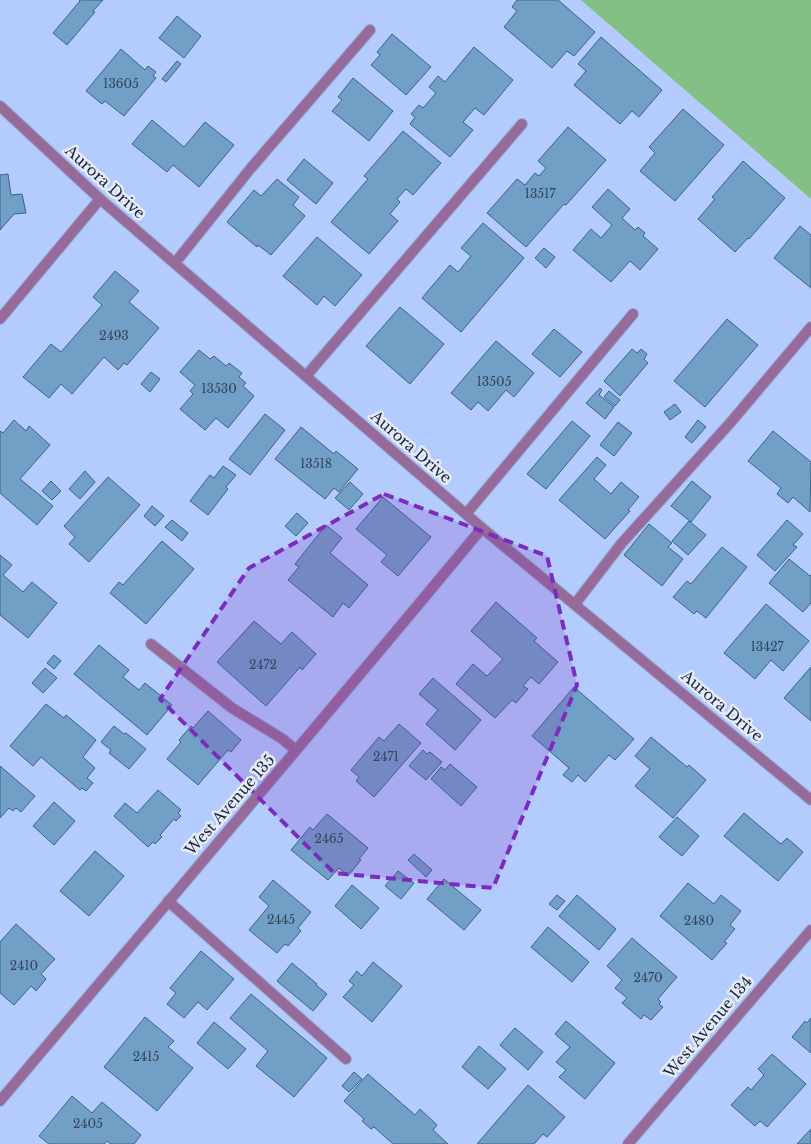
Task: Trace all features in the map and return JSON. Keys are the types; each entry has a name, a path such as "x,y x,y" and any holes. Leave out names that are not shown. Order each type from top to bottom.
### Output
{"street":[{"path":"175,263 251,168 370,30"},
{"name":"Aurora Drive","path":"0,106 100,198 482,528 811,800"},
{"path":"306,376 522,124"},
{"path":"0,319 100,198"},
{"path":"466,514 632,314"},
{"path":"575,604 621,544 731,422 811,327"},
{"name":"West Avenue 135","path":"0,1101 482,528"},
{"path":"151,644 232,708 281,738 296,750"},
{"path":"168,901 346,1059"},
{"name":"West Avenue 134","path":"628,1144 811,930"}],"highlighted area":[{"path":"384,494 547,556 577,685 493,888 334,873 160,699 249,568"}],"green space":[{"path":"581,0 811,0 811,199"}],"building":[{"path":"79,0 103,0 67,45 53,33"},
{"path":"517,0 558,0 595,32 574,56 567,51 552,68 504,27 517,11 512,7"},
{"path":"177,16 201,36 184,58 159,38"},
{"path":"392,34 431,67 406,95 371,65 380,55 377,52"},
{"path":"601,37 662,90 639,117 632,111 620,124 574,85 586,71 578,64"},
{"path":"474,47 513,80 484,115 475,108 463,122 473,130 450,157 410,124 415,117 411,114 419,105 423,108 436,93 429,87 438,76 445,82"},
{"path":"121,49 145,70 148,66 156,72 153,76 156,78 124,116 105,101 102,104 86,91"},
{"path":"177,61 181,64 166,82 162,79"},
{"path":"353,78 393,111 369,141 332,111 342,100 338,97"},
{"path":"683,109 724,145 675,201 640,171 655,153 649,147"},
{"path":"152,120 184,147 205,122 234,145 199,187 173,165 167,172 132,144"},
{"path":"568,127 606,160 526,247 487,213 517,179 525,185 535,173 539,176 546,168 538,161"},
{"path":"403,131 441,163 413,195 406,189 397,199 400,202 390,214 398,221 369,254 331,222 368,179 364,176"},
{"path":"304,159 333,183 316,204 287,180"},
{"path":"743,161 785,198 735,252 698,219 715,199 712,197"},
{"path":"8,174 11,195 22,194 26,213 14,214 0,230 0,175"},
{"path":"277,179 299,197 293,205 305,216 271,255 258,245 257,247 227,222 254,190 261,196"},
{"path":"608,189 630,209 622,218 635,230 638,227 645,233 643,236 658,249 640,270 630,261 611,282 573,250 591,229 601,238 612,225 592,207"},
{"path":"483,223 524,258 461,332 422,298 450,265 458,272 471,256 461,248"},
{"path":"800,226 811,235 811,288 774,258"},
{"path":"317,237 362,275 335,306 324,296 317,305 283,276"},
{"path":"544,248 555,257 546,268 535,258"},
{"path":"115,271 139,291 129,302 159,328 127,365 124,363 118,370 104,357 72,394 61,384 49,398 23,377 51,344 61,352 102,305 93,297"},
{"path":"400,307 444,344 410,384 366,346"},
{"path":"727,319 758,345 705,407 674,381"},
{"path":"554,329 582,352 560,377 532,354"},
{"path":"496,341 534,373 514,397 506,390 488,411 478,402 471,410 451,393"},
{"path":"632,349 637,353 641,349 647,354 644,359 648,363 620,396 604,381"},
{"path":"199,350 210,359 214,356 226,366 229,363 242,373 239,377 246,383 243,386 254,396 228,428 216,418 205,430 180,409 193,394 190,391 195,385 180,372"},
{"path":"151,372 160,379 150,392 141,384"},
{"path":"600,388 602,390 599,395 614,407 605,419 586,403"},
{"path":"609,391 620,400 615,406 604,397"},
{"path":"675,404 681,412 670,420 664,412"},
{"path":"265,414 285,430 250,475 229,459"},
{"path":"14,420 26,431 29,426 50,445 20,479 53,506 37,525 0,493 0,431 3,433"},
{"path":"698,420 706,427 692,443 685,437"},
{"path":"572,421 590,436 546,489 527,474"},
{"path":"618,422 632,433 614,456 600,445"},
{"path":"301,427 334,454 336,451 358,469 339,492 334,488 325,499 275,459"},
{"path":"773,431 811,462 810,512 793,497 788,503 777,494 781,488 748,461"},
{"path":"597,457 606,465 594,479 611,494 621,482 639,497 628,510 630,511 605,539 559,500"},
{"path":"223,466 236,475 208,515 190,501 210,475 214,478"},
{"path":"85,471 95,482 80,499 69,489"},
{"path":"108,477 140,505 89,562 69,544 75,537 64,526"},
{"path":"51,481 61,491 52,500 42,491"},
{"path":"692,481 711,497 691,522 671,506"},
{"path":"350,482 363,494 349,510 335,498"},
{"path":"383,497 431,537 398,576 381,562 387,555 356,529"},
{"path":"152,506 164,516 155,526 144,516"},
{"path":"297,513 308,523 296,536 285,526"},
{"path":"172,520 188,533 182,541 165,527"},
{"path":"787,520 803,534 793,545 797,547 775,571 757,555"},
{"path":"689,521 706,535 688,555 672,541"},
{"path":"649,524 672,543 668,547 683,559 662,586 624,555"},
{"path":"326,525 342,538 330,553 368,585 349,608 343,603 333,617 288,580 299,567 295,564"},
{"path":"162,541 194,569 146,624 110,593 119,582 123,585"},
{"path":"722,547 747,567 706,618 697,611 694,614 673,597 687,581 691,584"},
{"path":"0,555 12,565 3,575 23,592 32,582 57,603 28,638 0,615"},
{"path":"789,559 811,575 811,603 803,612 769,583"},
{"path":"496,602 537,638 534,641 558,662 539,684 531,677 523,686 528,689 516,703 512,700 495,718 456,684 473,664 487,676 503,659 471,631"},
{"path":"766,604 809,641 783,671 771,660 755,679 724,653"},
{"path":"254,621 281,644 292,632 316,654 302,670 300,667 266,706 217,662"},
{"path":"99,645 129,670 123,677 139,690 145,683 172,705 147,735 74,674"},
{"path":"54,655 61,661 54,669 47,663"},
{"path":"811,667 811,721 784,698"},
{"path":"45,668 57,678 43,693 32,683"},
{"path":"433,678 481,720 455,750 426,724 438,710 419,694"},
{"path":"574,687 634,739 615,760 609,755 585,782 578,775 572,782 563,775 569,768 532,736"},
{"path":"46,704 64,718 66,715 96,740 83,757 95,768 87,778 93,783 86,791 82,788 80,790 41,757 33,766 10,746"},
{"path":"208,711 241,740 231,752 228,750 198,785 167,759 181,742 179,740"},
{"path":"399,724 421,743 374,797 356,781 359,777 351,770 379,737 384,741"},
{"path":"114,726 146,749 129,769 109,753 111,750 101,742"},
{"path":"651,737 706,780 673,818 635,786 650,769 635,756"},
{"path":"423,750 427,754 430,752 442,762 426,780 409,766"},
{"path":"450,764 477,787 461,806 431,779 441,767 445,770"},
{"path":"0,766 35,796 21,812 16,808 13,811 9,808 0,818"},
{"path":"158,790 181,810 178,813 181,816 176,821 174,819 155,844 153,842 148,847 114,816 125,803 137,813"},
{"path":"54,802 75,821 54,845 33,826"},
{"path":"744,813 781,844 787,838 803,852 778,881 724,836"},
{"path":"327,814 368,848 348,876 339,868 328,880 291,850 310,827 313,830"},
{"path":"677,817 699,836 682,856 659,837"},
{"path":"95,851 124,876 89,916 60,891"},
{"path":"414,854 432,870 426,877 408,860"},
{"path":"398,871 414,883 401,899 385,886"},
{"path":"444,879 481,910 464,930 427,899"},
{"path":"273,880 311,912 298,928 301,931 288,946 285,944 277,953 249,930 269,906 259,897"},
{"path":"688,883 714,904 721,895 741,911 730,925 735,929 724,942 727,943 712,960 660,916"},
{"path":"352,885 379,908 361,929 335,906"},
{"path":"557,895 565,901 557,910 549,904"},
{"path":"577,895 616,929 599,950 559,916"},
{"path":"16,924 55,959 41,974 46,979 36,991 31,986 14,1005 0,993 0,942"},
{"path":"548,927 589,962 572,982 531,947"},
{"path":"632,938 677,977 658,999 661,1002 659,1004 663,1007 651,1020 644,1015 641,1019 622,1003 627,998 615,988 622,980 607,966"},
{"path":"201,951 234,979 207,1010 198,1002 184,1018 167,1004 176,993 170,988"},
{"path":"373,962 402,986 372,1022 343,997 354,985 349,981 357,971 362,976"},
{"path":"292,963 327,994 313,1011 277,981"},
{"path":"251,994 327,1058 294,1097 256,1066 268,1051 230,1018"},
{"path":"145,1017 174,1041 168,1047 193,1068 157,1111 104,1067"},
{"path":"811,1018 811,1053 792,1037 805,1021 807,1023"},
{"path":"566,1021 615,1063 585,1099 559,1077 566,1070 556,1062 570,1047 555,1034"},
{"path":"214,1022 246,1049 228,1069 197,1043"},
{"path":"515,1028 543,1052 528,1070 500,1045"},
{"path":"479,1046 506,1069 488,1089 462,1067"},
{"path":"772,1054 806,1084 767,1127 760,1121 755,1126 731,1105 748,1087 751,1090 764,1075 758,1069"},
{"path":"354,1072 362,1079 349,1092 342,1086"},
{"path":"368,1074 415,1115 420,1109 437,1125 433,1130 448,1144 393,1144 374,1127 371,1129 362,1121 364,1119 344,1101"},
{"path":"528,1085 565,1117 547,1137 543,1134 534,1144 477,1144"},
{"path":"72,1096 92,1113 102,1102 141,1135 134,1144 111,1144 107,1141 104,1144 49,1144 39,1136"},
{"path":"811,1129 811,1144 797,1144"}]}
